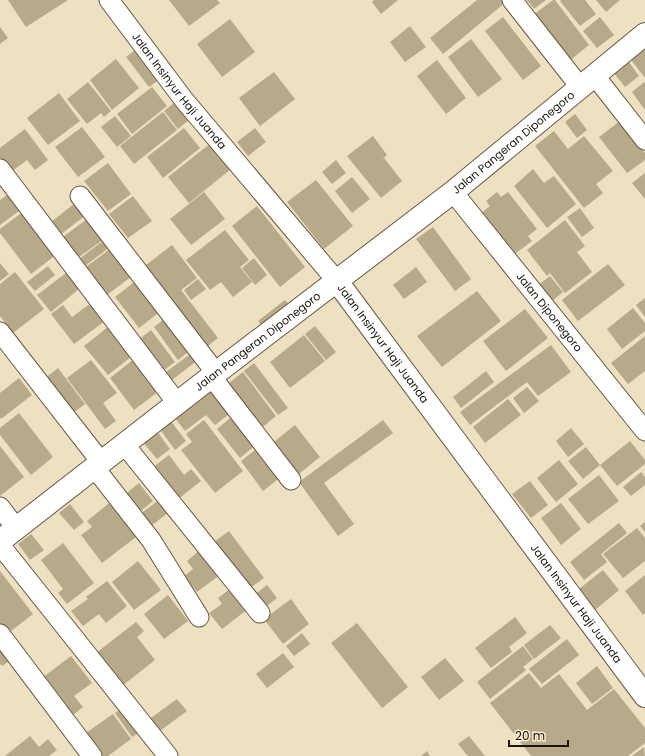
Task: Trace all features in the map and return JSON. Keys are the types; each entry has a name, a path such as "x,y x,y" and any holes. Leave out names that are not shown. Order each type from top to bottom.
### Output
{"street":[{"name":"Jalan Insinyur Haji Juanda","path":"109,0 184,100 336,280 645,696"},
{"path":"512,0 588,82 645,140"},
{"name":"Jalan Pangeran Diponegoro","path":"8,534 336,280 454,192 645,34"},
{"path":"0,169 177,403"},
{"name":"Jalan Diponegoro","path":"454,192 645,431"},
{"path":"80,196 292,480"},
{"path":"0,332 151,540 199,617"},
{"path":"124,444 260,613"},
{"path":"0,507 8,534"},
{"path":"0,546 168,756"},
{"path":"0,634 92,756"}],"building":[{"path":"8,0 68,0 26,27"},
{"path":"169,0 217,0 220,3 189,26"},
{"path":"374,0 398,0 381,14 372,2"},
{"path":"477,0 505,0 506,2 443,54 430,38"},
{"path":"527,0 546,0 534,9"},
{"path":"555,0 589,45 568,62 532,16"},
{"path":"585,0 596,14 580,26 560,1"},
{"path":"596,0 620,0 606,12"},
{"path":"503,17 541,66 523,80 485,31"},
{"path":"600,17 614,35 597,48 583,31"},
{"path":"230,19 255,52 222,77 197,44"},
{"path":"410,26 426,47 405,62 390,42"},
{"path":"0,27 8,38 0,44"},
{"path":"471,39 502,79 478,97 448,57"},
{"path":"642,45 645,50 645,78 628,56"},
{"path":"138,48 161,78 149,87 126,57"},
{"path":"116,59 139,88 112,110 90,80"},
{"path":"437,60 466,98 446,114 417,76"},
{"path":"629,62 639,76 625,87 614,73"},
{"path":"274,72 295,99 260,126 239,98"},
{"path":"88,82 111,111 104,117 101,113 87,124 67,99"},
{"path":"644,82 645,83 645,110 632,92"},
{"path":"152,87 167,106 132,134 117,114"},
{"path":"59,93 80,121 48,145 27,118"},
{"path":"175,102 189,120 178,129 164,111"},
{"path":"163,112 177,130 134,164 120,146"},
{"path":"575,114 587,130 577,138 565,122"},
{"path":"115,116 131,136 117,147 101,127"},
{"path":"620,121 645,153 645,160 627,173 599,137"},
{"path":"82,127 105,157 78,177 55,147"},
{"path":"184,128 200,148 163,178 147,157"},
{"path":"255,128 266,142 248,156 237,142"},
{"path":"25,129 48,160 35,170 27,160 11,172 0,158 0,148"},
{"path":"554,131 568,149 584,136 613,171 596,184 603,193 584,208 535,146"},
{"path":"373,136 387,155 380,161 384,158 402,181 381,198 347,156"},
{"path":"211,143 231,169 189,203 168,177"},
{"path":"336,160 346,173 332,184 322,172"},
{"path":"108,163 131,194 108,211 84,181"},
{"path":"533,169 544,183 554,176 576,204 547,228 514,186"},
{"path":"645,173 645,199 632,183"},
{"path":"352,177 370,199 352,213 335,191"},
{"path":"316,180 353,226 324,249 287,202"},
{"path":"204,192 225,219 191,245 170,219"},
{"path":"497,192 501,197 508,192 537,229 528,236 532,241 512,256 480,214 490,206 486,201"},
{"path":"7,195 19,211 0,225 0,200"},
{"path":"133,196 152,221 128,238 109,214"},
{"path":"79,200 89,213 61,234 51,222"},
{"path":"257,206 305,267 280,287 232,226"},
{"path":"580,208 594,228 582,237 567,217"},
{"path":"24,211 57,254 31,274 0,233 0,229"},
{"path":"91,216 107,237 79,257 63,237"},
{"path":"565,220 585,246 577,252 592,272 565,293 550,273 547,276 527,250"},
{"path":"433,227 471,279 455,291 416,239"},
{"path":"225,230 249,260 240,267 252,282 233,297 221,282 210,290 186,260"},
{"path":"108,237 114,244 85,266 79,259"},
{"path":"115,245 136,273 107,295 86,267"},
{"path":"172,245 197,278 181,290 218,338 204,349 142,268"},
{"path":"254,258 267,275 255,285 242,268"},
{"path":"0,263 9,274 0,281"},
{"path":"608,264 625,285 578,321 562,300"},
{"path":"48,266 55,275 35,291 27,282"},
{"path":"416,267 427,282 404,299 393,285"},
{"path":"15,272 44,309 13,333 0,316 0,284"},
{"path":"66,273 79,289 51,312 37,295"},
{"path":"550,276 563,292 551,302 537,286"},
{"path":"198,279 206,289 191,300 184,290"},
{"path":"137,280 161,311 139,328 115,297"},
{"path":"477,291 501,321 442,367 417,336"},
{"path":"645,298 645,317 636,305"},
{"path":"285,300 294,311 267,333 258,321"},
{"path":"91,303 105,321 74,344 51,314 63,305 72,317"},
{"path":"633,308 645,323 645,331 622,349 607,329"},
{"path":"525,309 548,338 506,371 483,341"},
{"path":"168,316 192,349 178,360 154,327"},
{"path":"113,323 136,353 108,375 84,346"},
{"path":"315,326 336,352 326,360 305,334"},
{"path":"151,330 175,362 160,373 137,341"},
{"path":"304,335 325,361 290,388 270,362"},
{"path":"645,336 645,371 628,384 611,363"},
{"path":"551,345 571,372 538,396 527,382 470,425 460,412"},
{"path":"193,352 198,360 168,383 162,375"},
{"path":"138,356 163,388 134,410 110,378"},
{"path":"91,360 117,393 103,403 116,421 105,429 67,378"},
{"path":"254,363 288,408 278,415 244,371"},
{"path":"58,368 85,404 68,417 40,382"},
{"path":"486,371 494,382 461,408 453,397"},
{"path":"243,372 276,416 258,431 224,387"},
{"path":"19,378 32,395 1,419 0,393"},
{"path":"212,385 233,411 215,425 206,415 185,431 175,418"},
{"path":"527,387 539,401 524,413 513,398"},
{"path":"508,399 521,415 485,443 473,427"},
{"path":"19,413 53,457 31,475 0,435 0,428"},
{"path":"235,414 258,443 240,458 217,429"},
{"path":"170,420 186,441 175,450 159,428"},
{"path":"204,420 243,471 215,493 181,450 192,442 186,434"},
{"path":"383,420 393,433 324,483 354,524 338,536 299,482"},
{"path":"295,425 320,457 295,477 270,445"},
{"path":"571,428 584,444 568,457 556,441"},
{"path":"156,430 170,449 157,459 142,441"},
{"path":"630,441 645,460 645,464 617,486 600,465"},
{"path":"0,446 24,477 0,496"},
{"path":"259,447 282,476 263,491 241,461"},
{"path":"586,447 600,465 583,479 568,461"},
{"path":"169,455 184,475 191,469 201,481 177,500 152,468"},
{"path":"559,460 578,484 556,502 537,478"},
{"path":"641,472 645,477 645,485 631,496 623,487"},
{"path":"599,475 619,501 588,524 568,499"},
{"path":"530,481 548,505 531,518 512,494"},
{"path":"139,483 153,501 137,514 123,496"},
{"path":"113,500 140,534 102,563 81,535 92,527 87,521"},
{"path":"159,500 169,512 146,530 136,517"},
{"path":"561,503 581,529 561,545 541,518"},
{"path":"70,504 84,522 74,530 59,513"},
{"path":"645,522 645,532 640,526"},
{"path":"619,523 627,533 601,554 607,562 584,580 570,562"},
{"path":"637,528 645,538 645,561 623,578 603,554"},
{"path":"229,531 264,578 249,589 214,542"},
{"path":"31,534 44,550 30,560 18,544"},
{"path":"63,543 94,583 67,604 58,593 63,589 41,560"},
{"path":"201,549 221,574 197,592 184,576 193,569 187,561"},
{"path":"138,561 161,590 134,610 112,582"},
{"path":"603,570 619,590 595,610 579,589"},
{"path":"0,571 33,614 6,635 0,627"},
{"path":"645,575 645,613 643,615 625,591"},
{"path":"107,581 127,606 106,623 99,614 83,626 71,611 88,599 86,597"},
{"path":"267,585 277,598 263,609 253,596"},
{"path":"231,588 248,609 222,629 209,613 222,604 218,598"},
{"path":"168,595 188,621 164,639 144,614"},
{"path":"291,599 309,624 283,644 264,619"},
{"path":"515,617 527,633 509,647 512,652 491,668 475,648"},
{"path":"136,622 144,631 137,637 155,660 122,686 96,653"},
{"path":"357,623 408,687 382,708 331,643"},
{"path":"550,625 561,638 534,659 524,645"},
{"path":"302,633 310,644 294,656 286,646"},
{"path":"567,639 579,655 542,684 529,669"},
{"path":"0,643 12,659 2,666 0,664"},
{"path":"523,646 533,659 523,667 526,670 490,699 477,682"},
{"path":"283,653 294,667 267,688 256,674"},
{"path":"71,656 92,683 74,696 83,707 67,720 38,681"},
{"path":"445,658 464,681 439,700 421,677"},
{"path":"597,666 613,688 592,704 576,683"},
{"path":"529,673 541,688 559,674 587,710 614,689 645,728 645,743 628,756 531,756 490,703"},
{"path":"177,699 187,711 157,733 148,720"},
{"path":"124,707 142,731 132,737 115,713"},
{"path":"113,714 131,739 108,756 94,756 80,737"},
{"path":"30,736 39,747 48,739 57,750 49,756 5,756"},
{"path":"469,736 485,756 468,756 458,744"},
{"path":"644,747 645,756 632,756"},
{"path":"427,751 430,756 421,756"}]}
